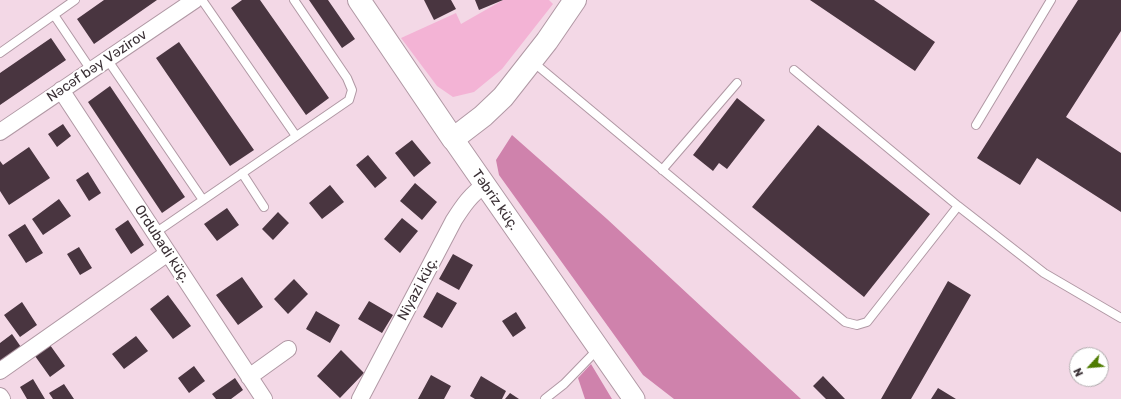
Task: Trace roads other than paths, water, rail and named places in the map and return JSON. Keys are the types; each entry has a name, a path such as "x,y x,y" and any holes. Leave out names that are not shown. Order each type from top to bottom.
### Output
{"main road":[{"name":"Təbriz küç.","path":"359,0 453,139"},
{"path":"453,139 483,116 503,97 532,62 575,0"}],"street":[{"name":"Nəcəf bəy Vəzirov","path":"0,132 194,0"},
{"name":"Ordubadi küç.","path":"61,90 264,399"},
{"name":"Təbriz küç.","path":"453,139 634,399"},
{"name":"Niyazi küç.","path":"360,399 454,220 471,196 485,185"},
{"path":"0,371 168,253"},
{"path":"249,376 288,349"}],"lane":[{"path":"0,53 75,0"},
{"path":"202,0 296,136"},
{"path":"154,233 349,100 352,90 347,78 294,0"},
{"path":"976,125 1051,0"},
{"path":"54,15 91,70"},
{"path":"108,58 203,200"},
{"path":"532,62 844,322 857,325 867,322 958,206"},
{"path":"794,70 958,206 1044,273 1121,318"},
{"path":"662,170 737,83"},
{"path":"242,173 264,207"},
{"path":"545,399 564,384 598,348"}]}
